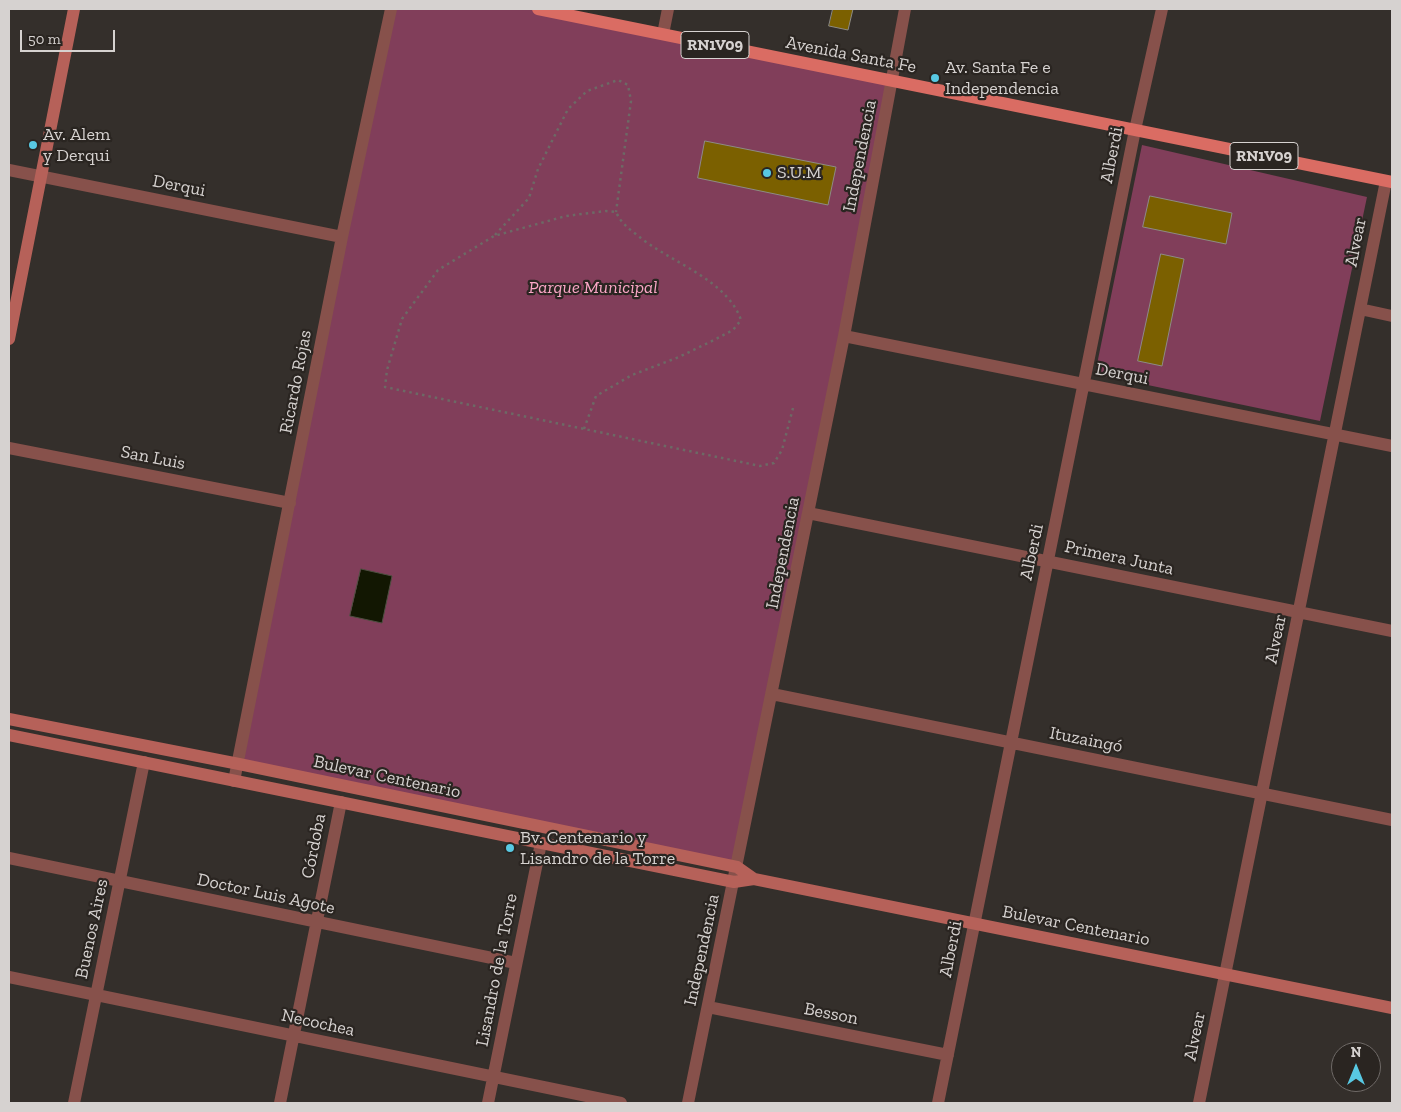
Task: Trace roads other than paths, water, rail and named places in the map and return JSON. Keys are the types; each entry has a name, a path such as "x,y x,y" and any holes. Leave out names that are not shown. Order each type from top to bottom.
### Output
{"main road":[{"path":"9,339 74,9"},
{"name":"Avenida Santa Fe","path":"538,9 1389,182"},
{"name":"Bulevar Centenario","path":"9,719 239,764 737,868 754,879"},
{"name":"Bulevar Centenario","path":"9,735 734,882 754,879 1392,1008"}],"street":[{"name":"Ricardo Rojas","path":"234,781 239,764 342,237 391,9"},
{"path":"663,34 668,9"},
{"name":"Independencia","path":"688,1103 844,336 905,9"},
{"name":"Alberdi","path":"938,1103 1135,130 1162,9"},
{"name":"Derqui","path":"9,170 342,237"},
{"name":"Alvear","path":"1200,1103 1360,309 1389,182"},
{"path":"1360,309 1392,316"},
{"name":"Derqui","path":"844,336 1392,446"},
{"name":"San Luis","path":"9,448 290,503"},
{"name":"Primera Junta","path":"808,513 1392,632"},
{"name":"Ituzaingó","path":"772,694 1392,820"},
{"name":"Buenos Aires","path":"74,1103 144,762"},
{"name":"Córdoba","path":"280,1103 341,802"},
{"name":"Lisandro de la Torre","path":"488,1103 541,843"},
{"name":"Doctor Luis Agote","path":"9,858 516,964"},
{"name":"Necochea","path":"9,977 621,1103"},
{"name":"Besson","path":"708,1007 948,1055"}],"place":[{"name":"Av. Santa Fe e Independencia","path":"935,78"},
{"name":"Av. Alem y Derqui","path":"33,145"},
{"name":"S.U.M","path":"767,173"},
{"name":"Bv. Centenario y Lisandro de la Torre","path":"510,848"}],"park label":[{"name":"Parque Municipal","path":"593,288"}]}
